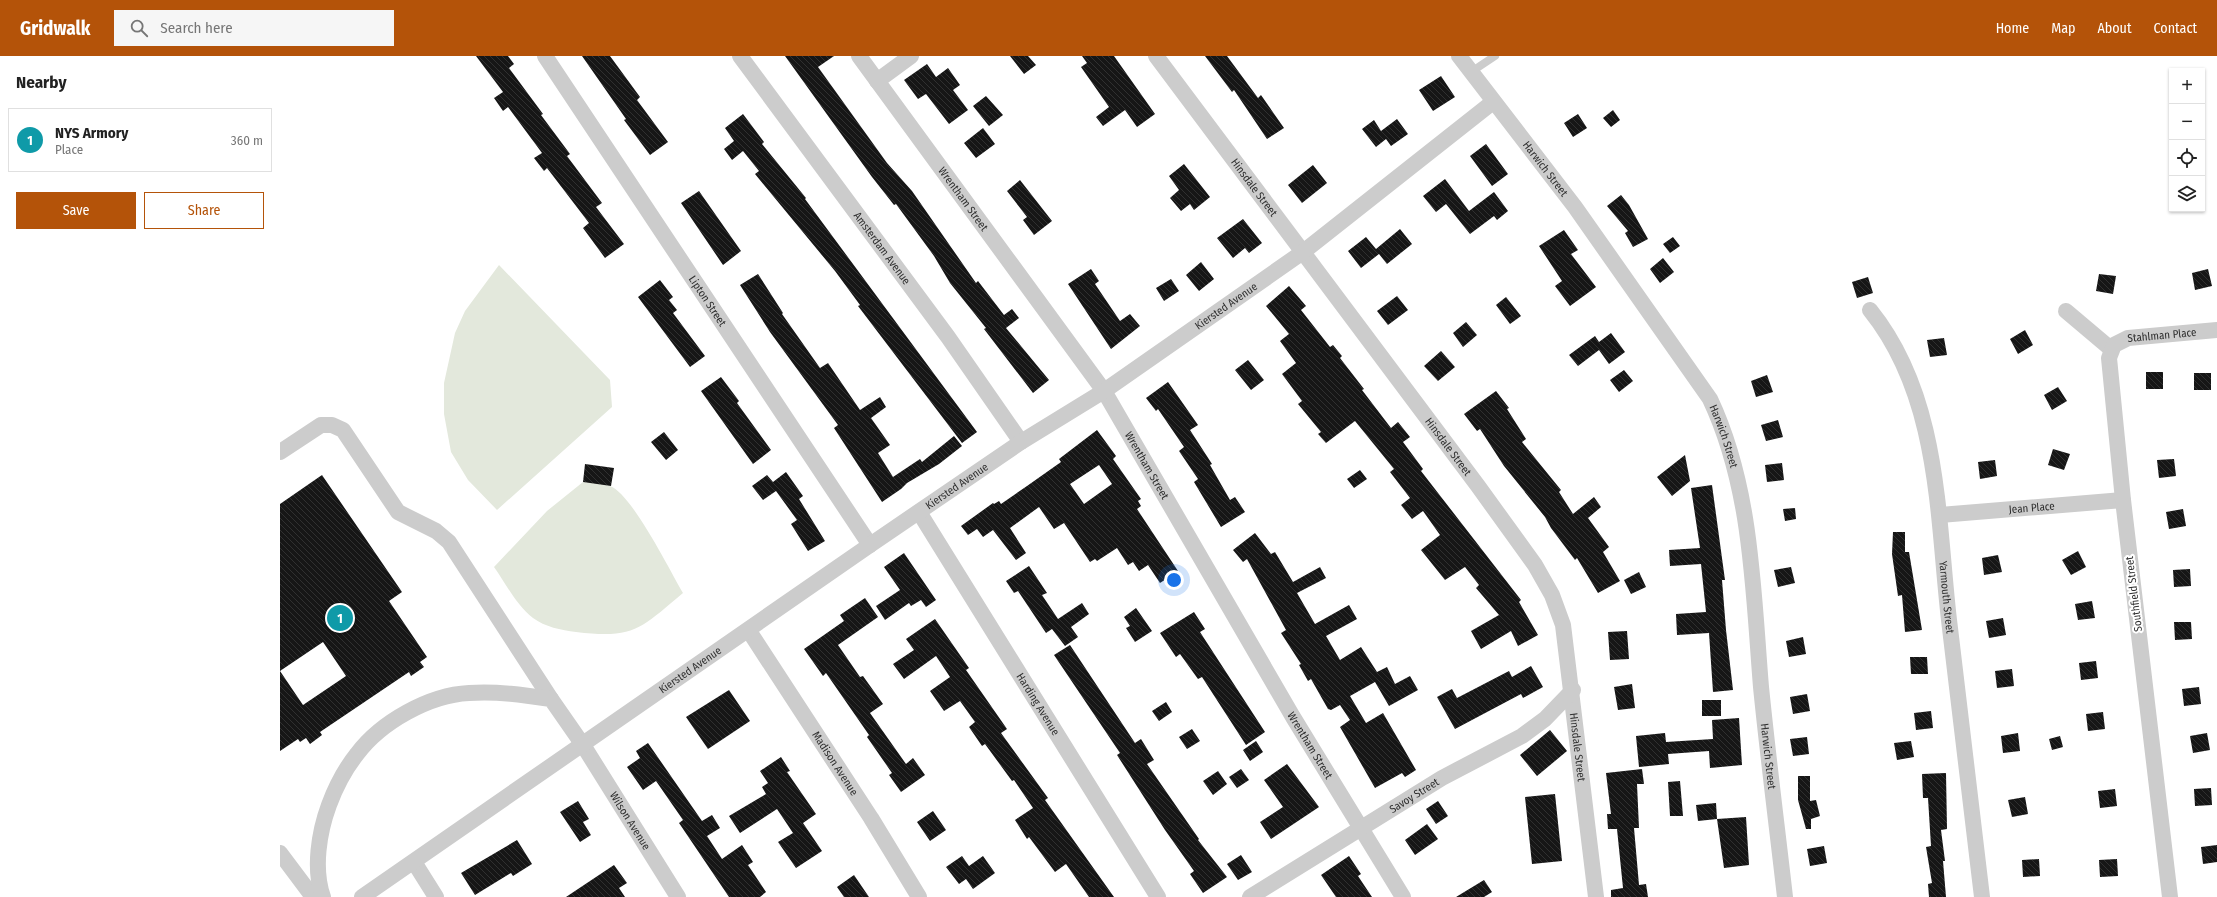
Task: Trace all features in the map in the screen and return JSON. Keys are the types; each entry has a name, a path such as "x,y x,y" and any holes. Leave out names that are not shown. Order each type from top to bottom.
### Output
{"street":[{"name":"Lipton Street","path":"545,56 870,545"},
{"name":"Amsterdam Avenue","path":"740,56 948,337 1021,442"},
{"name":"Wrentham Street","path":"859,56 1104,391 1359,828 1403,897"},
{"path":"877,80 911,56"},
{"name":"Hinsdale Street","path":"1156,56 1535,565 1552,595 1564,625 1573,690 1596,897"},
{"name":"Harwich Street","path":"1460,56 1493,102 1575,207 1710,400 1724,429 1733,460 1747,531 1763,700 1785,897"},
{"name":"Kiersted Avenue","path":"362,897 749,631 870,545 1021,442 1104,391 1303,252 1493,102"},
{"name":"Yarmouth Street","path":"1870,310 1879,322 1907,373 1914,392 1931,455 1940,515 1945,584 1982,897"},
{"path":"2066,311 2111,349"},
{"name":"Stahlman Place","path":"2111,349 2114,345 2128,338 2217,330"},
{"name":"Southfield Street","path":"2111,349 2109,358 2123,500 2170,897"},
{"name":"Wilson Avenue","path":"280,452 321,425 332,425 343,430 398,512 436,531 449,542 551,699 583,745 678,897"},
{"name":"Jean Place","path":"1940,515 2123,500"},
{"name":"Harding Avenue","path":"919,512 1158,897"},
{"name":"Madison Avenue","path":"749,631 871,818 919,897"},
{"name":"Savoy Street","path":"1250,897 1359,828 1442,778 1522,736 1545,719 1573,690"},
{"path":"323,897 320,888 318,857 324,818 337,784 357,753 383,728 417,708 441,699 468,693 507,693 551,699"},
{"path":"280,852 313,897"},
{"path":"414,862 436,897"}],"lane":[{"path":"1471,72 1495,56"}],"shaded area":[{"path":"499,265 610,380 612,407 497,510 468,480 451,452 444,414 444,383 455,333 465,311"},
{"path":"583,482 610,486 619,492 629,503 650,534 683,593 646,623 635,629 611,634 595,634 559,629 543,624 527,613 494,567 547,511"}],"building":[{"path":"476,56 508,56 514,64 509,68 570,154 567,156 602,203 596,207 624,244 605,258 583,228 589,223 547,168 544,171 534,158 542,153 508,107 503,111 494,98 503,92"},
{"path":"582,56 610,56 640,97 637,100 668,142 650,155 624,120 626,119"},
{"path":"785,56 834,56 818,67 887,163 912,191 976,283 978,281 1004,315 1012,309 1019,318 1006,328 1049,380 1033,393 984,329 986,328 950,283 934,256 896,204 894,205 872,177"},
{"path":"1010,56 1028,56 1036,65 1024,74"},
{"path":"1082,56 1114,56 1155,114 1137,127 1125,110 1103,126 1096,117 1109,107 1081,67 1087,63"},
{"path":"1205,56 1227,56 1258,98 1261,95 1284,128 1267,139 1234,90 1232,92"},
{"path":"927,64 936,77 948,68 960,85 953,90 968,110 949,124 926,94 918,99 904,80"},
{"path":"1441,76 1455,97 1433,111 1419,90"},
{"path":"986,96 1003,115 989,126 973,106"},
{"path":"1613,110 1620,120 1611,127 1603,118"},
{"path":"743,114 764,142 762,144 806,198 805,199 977,432 962,443 858,306 860,305 835,271 755,174 759,171 743,151 732,160 724,149 734,141 725,128"},
{"path":"1578,114 1587,128 1573,137 1564,123"},
{"path":"1397,119 1408,134 1391,146 1386,139 1376,147 1362,129 1374,120 1381,131"},
{"path":"983,128 995,144 976,158 964,143"},
{"path":"1486,144 1508,174 1492,186 1470,156"},
{"path":"1184,164 1210,197 1194,210 1190,204 1181,211 1170,198 1179,190 1169,176"},
{"path":"1313,165 1327,183 1302,203 1288,185"},
{"path":"1445,179 1469,211 1494,192 1508,211 1497,220 1494,216 1470,234 1446,204 1436,212 1423,196"},
{"path":"1020,180 1052,221 1034,235 1023,220 1027,217 1007,191"},
{"path":"699,191 741,251 723,265 681,203"},
{"path":"1621,195 1629,205 1648,239 1633,247 1625,233 1628,231 1607,206"},
{"path":"1243,219 1262,243 1249,253 1245,248 1233,258 1217,238"},
{"path":"1400,229 1412,244 1387,264 1379,254 1361,268 1348,251 1366,237 1376,249"},
{"path":"1564,230 1578,250 1571,254 1596,287 1570,306 1555,286 1562,281 1539,246"},
{"path":"1673,237 1680,246 1670,253 1663,244"},
{"path":"1663,258 1674,272 1660,283 1650,269"},
{"path":"1201,262 1214,279 1199,291 1186,275"},
{"path":"1091,269 1099,281 1095,284 1120,321 1130,314 1140,326 1111,349 1068,284"},
{"path":"2208,269 2212,286 2195,290 2192,273"},
{"path":"758,274 783,313 782,314 820,368 828,363 860,410 880,397 886,407 871,418 890,445 878,453 893,477 920,459 922,462 954,436 962,446 939,464 907,483 882,502 834,428 838,425 770,332 740,285"},
{"path":"2099,274 2116,276 2113,294 2096,291"},
{"path":"1868,277 1873,293 1857,298 1852,282"},
{"path":"1171,279 1179,291 1164,301 1156,288"},
{"path":"660,280 673,297 669,300 677,310 673,313 705,356 690,367 638,297"},
{"path":"1289,286 1306,306 1301,310 1330,347 1333,345 1342,356 1340,358 1391,428 1398,422 1410,437 1403,442 1423,469 1421,471 1521,600 1519,602 1538,635 1518,646 1511,631 1481,649 1471,631 1499,615 1476,588 1479,585 1465,567 1445,580 1421,550 1440,535 1423,511 1412,519 1401,505 1410,498 1390,472 1394,469 1355,421 1326,443 1318,434 1321,432 1298,404 1302,401 1282,374 1296,363 1280,341 1289,334 1266,306"},
{"path":"1397,296 1408,310 1388,325 1377,311"},
{"path":"1506,297 1521,316 1510,324 1496,305"},
{"path":"1466,322 1477,335 1463,347 1453,333"},
{"path":"2025,330 2033,345 2018,354 2010,339"},
{"path":"1611,333 1625,352 1609,364 1599,350 1578,366 1569,355 1595,336 1599,342"},
{"path":"1944,338 1947,355 1930,357 1927,340"},
{"path":"1441,351 1455,367 1438,381 1424,366"},
{"path":"1248,360 1264,380 1251,390 1235,370"},
{"path":"1624,370 1633,381 1619,392 1610,380"},
{"path":"2146,372 2163,372 2163,389 2146,389"},
{"path":"2194,373 2211,373 2211,390 2194,390"},
{"path":"1767,375 1773,392 1756,397 1751,381"},
{"path":"721,377 739,401 737,403 771,450 753,464 701,391"},
{"path":"1168,382 1198,425 1190,430 1212,464 1210,465 1230,500 1235,497 1245,512 1221,527 1194,482 1198,479 1179,451 1184,447 1158,409 1156,411 1146,398"},
{"path":"2058,387 2067,401 2052,410 2044,395"},
{"path":"1496,391 1509,408 1507,409 1526,439 1522,442 1561,490 1559,492 1573,514 1594,497 1601,507 1588,518 1609,547 1603,552 1620,581 1598,593 1577,558 1575,560 1551,528 1545,517 1504,466 1480,429 1477,431 1464,414"},
{"path":"1778,420 1783,437 1766,441 1761,425"},
{"path":"1097,430 1116,456 1113,459 1141,499 1138,501 1141,506 1137,509 1178,571 1160,583 1148,565 1139,571 1133,562 1128,565 1117,548 1097,561 1095,559 1090,562 1064,523 1054,529 1039,507 1010,528 1026,553 1016,560 993,530 983,537 977,529 968,535 961,526 993,503 994,504 999,501 1001,504 1061,462 1059,459","holes":["1099,465 1112,484 1084,504 1070,484"]},
{"path":"664,432 678,450 666,460 651,442"},
{"path":"2053,449 2070,454 2064,470 2048,465"},
{"path":"1685,455 1690,481 1672,496 1657,477"},
{"path":"2174,459 2176,476 2159,478 2157,460"},
{"path":"1995,460 1997,476 1980,479 1978,462"},
{"path":"1782,463 1784,480 1767,482 1765,465"},
{"path":"585,464 614,468 611,486 583,482"},
{"path":"1360,470 1367,479 1354,488 1347,479"},
{"path":"786,472 803,496 799,499 825,541 808,551 791,524 797,520 776,491 763,500 752,486 767,475 773,482"},
{"path":"322,475 402,592 389,601 427,657 420,662 424,667 411,676 409,672 320,732 322,735 310,744 306,738 300,742 298,739 280,751 280,671 280,504","holes":["323,642 346,676 303,705 280,671"]},
{"path":"1712,485 1725,580 1722,580 1733,690 1713,692 1709,633 1677,635 1676,614 1706,612 1701,564 1670,566 1669,550 1700,548 1691,488"},
{"path":"1795,508 1796,519 1785,521 1783,509"},
{"path":"2183,509 2186,526 2169,529 2166,512"},
{"path":"1893,532 1905,532 1905,552 1909,552 1922,630 1905,632 1902,595 1898,596 1892,554"},
{"path":"1255,533 1271,554 1275,552 1293,582 1320,567 1326,578 1297,593 1315,624 1349,605 1357,619 1326,636 1340,660 1361,647 1377,672 1387,667 1395,684 1410,676 1418,690 1389,706 1375,682 1350,696 1366,723 1383,713 1416,770 1405,777 1402,773 1375,788 1340,727 1350,720 1340,705 1331,710 1328,709 1311,679 1308,681 1299,665 1301,664 1281,633 1286,630 1247,559 1243,562 1233,550"},
{"path":"2078,551 2086,567 2071,575 2062,560"},
{"path":"904,553 936,600 926,607 921,600 911,606 909,603 885,620 876,606 900,590 884,567"},
{"path":"1998,555 2002,572 1984,575 1982,558"},
{"path":"1029,566 1047,593 1042,595 1058,619 1082,603 1089,614 1071,627 1078,637 1065,646 1052,629 1046,633 1018,591 1014,593 1006,581"},
{"path":"1791,567 1795,583 1778,587 1774,570"},
{"path":"2190,569 2191,586 2174,587 2173,570"},
{"path":"1639,572 1646,587 1631,594 1624,580"},
{"path":"865,598 878,617 838,645 860,677 863,676 883,704 870,713 906,764 913,758 925,775 901,792 889,775 892,773 867,737 869,735 826,673 823,676 804,649 844,621 840,615"},
{"path":"2092,601 2095,618 2078,620 2075,604"},
{"path":"1136,608 1152,631 1135,642 1126,628 1130,626 1124,617"},
{"path":"1194,612 1205,629 1200,632 1265,732 1246,745 1202,677 1198,679 1180,654 1176,657 1160,633"},
{"path":"2003,618 2006,635 1989,638 1986,621"},
{"path":"935,619 969,668 966,670 1007,729 1001,733 1048,798 1045,800 1114,897 1089,897 1066,864 1055,872 1029,837 1027,839 1015,820 1033,808 1014,780 1012,781 985,744 982,746 969,727 975,722 960,701 944,711 930,691 950,677 936,656 904,679 893,664 914,650 906,639"},
{"path":"2174,622 2191,622 2192,639 2175,640"},
{"path":"1627,631 1629,659 1610,660 1608,632"},
{"path":"1803,637 1806,654 1789,657 1786,641"},
{"path":"1070,645 1135,743 1141,739 1154,760 1147,764 1199,839 1198,840 1227,877 1203,893 1190,874 1194,871 1165,830 1117,755 1120,753 1054,655"},
{"path":"1910,657 1927,657 1928,674 1911,674"},
{"path":"2096,661 2098,678 2081,680 2079,663"},
{"path":"1531,666 1543,687 1523,698 1521,694 1455,729 1437,697 1452,689 1457,698 1509,671 1512,677"},
{"path":"2012,669 2014,686 1997,688 1995,671"},
{"path":"1632,684 1635,708 1618,710 1614,687"},
{"path":"2199,687 2201,704 2184,706 2182,689"},
{"path":"729,690 750,721 708,749 686,717"},
{"path":"1807,694 1810,711 1793,714 1790,697"},
{"path":"1702,700 1721,700 1721,716 1702,716"},
{"path":"1166,702 1172,712 1159,721 1152,711"},
{"path":"1931,711 1933,728 1916,730 1914,713"},
{"path":"2103,712 2105,729 2088,731 2086,714"},
{"path":"1739,718 1742,765 1710,768 1709,751 1668,754 1669,764 1639,767 1636,736 1665,733 1666,742 1713,739 1712,720"},
{"path":"1192,729 1200,741 1187,749 1179,737"},
{"path":"1550,730 1567,751 1537,776 1520,755"},
{"path":"2018,733 2020,751 2003,753 2001,736"},
{"path":"2207,733 2210,750 2193,753 2190,736"},
{"path":"2060,736 2063,747 2052,750 2049,739"},
{"path":"1807,737 1809,754 1793,756 1790,739"},
{"path":"1256,741 1263,752 1250,761 1243,750"},
{"path":"1911,741 1914,757 1897,760 1894,743"},
{"path":"648,743 702,821 712,815 720,828 707,836 722,859 742,845 753,862 748,865 766,892 760,897 729,897 679,823 683,820 656,781 643,790 627,767 640,758 636,751"},
{"path":"781,757 790,771 787,772 816,814 803,823 822,851 796,868 778,842 793,833 777,809 740,833 729,816 766,794 762,787 768,783 760,771"},
{"path":"1287,764 1319,807 1271,839 1260,822 1283,807 1264,780"},
{"path":"1241,769 1249,780 1237,788 1229,777"},
{"path":"1642,769 1644,784 1637,784 1639,828 1634,828 1639,885 1646,884 1648,897 1611,897 1611,890 1623,888 1617,829 1608,829 1607,814 1611,814 1606,773"},
{"path":"1218,771 1227,784 1213,795 1203,781"},
{"path":"1946,773 1947,829 1941,830 1945,861 1943,861 1946,897 1929,897 1928,884 1932,883 1926,847 1931,846 1928,798 1923,798 1922,774"},
{"path":"1798,776 1810,776 1810,801 1816,800 1820,816 1811,819 1811,829 1806,829 1798,800"},
{"path":"1680,781 1683,816 1670,816 1668,782"},
{"path":"2211,788 2212,805 2195,806 2194,789"},
{"path":"2115,789 2117,806 2100,808 2098,791"},
{"path":"1555,794 1562,861 1532,864 1525,797"},
{"path":"2025,797 2028,814 2012,817 2008,800"},
{"path":"578,801 589,819 583,822 591,835 580,842 560,812"},
{"path":"1438,801 1448,816 1436,824 1426,809"},
{"path":"1716,803 1717,819 1698,821 1696,805"},
{"path":"933,811 946,830 930,841 917,822"},
{"path":"1746,817 1749,865 1724,868 1717,819"},
{"path":"1427,824 1438,839 1415,855 1405,840"},
{"path":"517,840 532,864 513,876 511,873 475,895 461,873"},
{"path":"2217,845 2217,862 2203,864 2201,847"},
{"path":"1824,846 1827,863 1810,866 1807,849"},
{"path":"1241,855 1252,872 1238,880 1227,864"},
{"path":"962,856 969,866 983,856 995,873 973,889 966,879 959,884 946,867"},
{"path":"1349,856 1361,874 1358,876 1372,897 1336,897 1321,875"},
{"path":"2039,859 2040,876 2023,877 2022,860"},
{"path":"2117,859 2118,876 2100,877 2099,860"},
{"path":"614,865 627,883 619,888 625,897 566,897"},
{"path":"854,875 869,897 844,897 837,887"},
{"path":"1484,880 1492,892 1484,897 1456,897"}],"place":[{"name":"NYS Armory","path":"340,618"}]}
